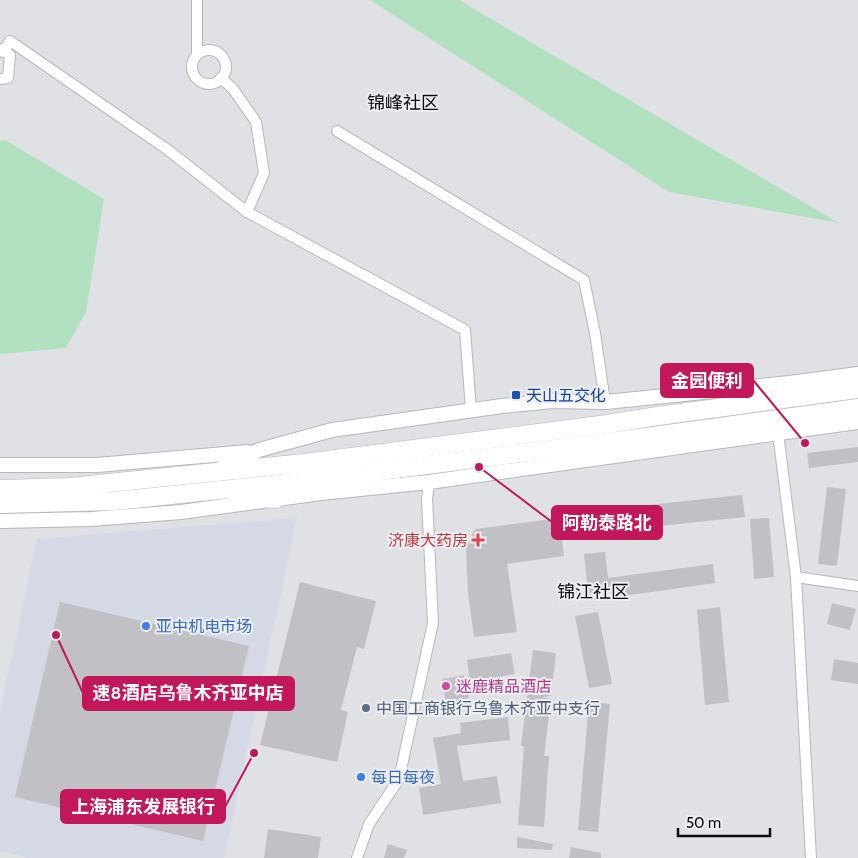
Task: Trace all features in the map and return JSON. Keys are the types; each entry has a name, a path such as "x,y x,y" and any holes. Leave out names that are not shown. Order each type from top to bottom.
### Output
{"highway":[{"path":"0,489 69,487 212,473 607,424 858,389"},
{"path":"0,504 114,501 278,484 858,408"},
{"path":"189,493 276,499"}],"main road":[{"path":"0,465 97,465 259,450 332,430 471,410 552,400 605,402 858,374"},
{"path":"0,521 121,517 181,512 429,482 858,422"},
{"path":"212,473 259,450"}],"street":[{"path":"197,0 197,55 192,64 192,70 197,79 206,84 217,82 226,68 222,57 218,53 207,50 197,55"},
{"path":"0,79 8,78 10,56 2,50 10,41 168,150 247,212 465,330 471,410"},
{"path":"221,78 232,89 256,122 264,173 247,212"},
{"path":"337,131 584,280 595,333 605,402"},
{"path":"778,433 796,577 811,858"},
{"path":"357,858 369,824 399,779 433,623 427,499 429,482"},
{"path":"796,577 858,586"}],"shaded area":[{"name":"亚中机电市场","path":"297,518 224,858 30,858 0,851 0,712 37,539"}],"green space":[{"path":"370,0 459,0 839,223 669,192"},
{"path":"5,140 104,199 86,312 66,348 0,354 0,141"}],"building":[{"path":"858,447 858,462 809,468 807,453"},
{"path":"827,487 846,489 837,566 818,564"},
{"path":"742,495 745,517 593,533 591,511"},
{"path":"559,518 564,556 507,564 517,632 474,637 468,593 466,547 475,529"},
{"path":"769,518 774,577 754,579 750,519"},
{"path":"605,552 608,578 713,564 715,583 623,596 622,590 588,593 584,554"},
{"path":"300,582 376,601 364,649 357,647 341,710 348,712 337,762 260,745"},
{"path":"60,602 249,646 203,841 15,797"},
{"path":"832,603 856,609 850,630 827,624"},
{"path":"720,607 729,702 705,705 697,610"},
{"path":"598,612 612,684 589,688 575,616"},
{"path":"533,650 556,653 551,696 542,697 551,699 544,756 549,756 544,827 518,825 524,746 521,746"},
{"path":"511,653 515,674 470,682 467,660"},
{"path":"834,659 858,663 858,684 831,680"},
{"path":"464,675 469,698 446,702 442,679"},
{"path":"589,702 610,704 598,832 578,830"},
{"path":"508,717 510,740 457,746 463,781 497,776 501,803 423,815 419,788 441,784 433,738 461,733 460,723"},
{"path":"268,829 321,837 318,858 264,858"},
{"path":"517,837 553,844 552,850 517,848"},
{"path":"388,844 407,850 404,858 384,858"},
{"path":"571,847 601,853 601,858 569,858"}],"place":[{"name":"天山五交化","path":"516,395"},
{"name":"金园便利","path":"805,443"},
{"name":"阿勒泰路北","path":"479,467"},
{"name":"济康大药房","path":"478,540"},
{"name":"亚中机电市场","path":"146,626"},
{"name":"速8酒店乌鲁木齐亚中店","path":"56,635"},
{"name":"迷鹿精品酒店","path":"446,686"},
{"name":"中国工商银行乌鲁木齐亚中支行","path":"366,708"},
{"name":"上海浦东发展银行","path":"254,753"},
{"name":"每日每夜","path":"361,777"}],"district":[{"name":"锦峰社区","path":"403,103"},
{"name":"锦江社区","path":"593,592"}]}
